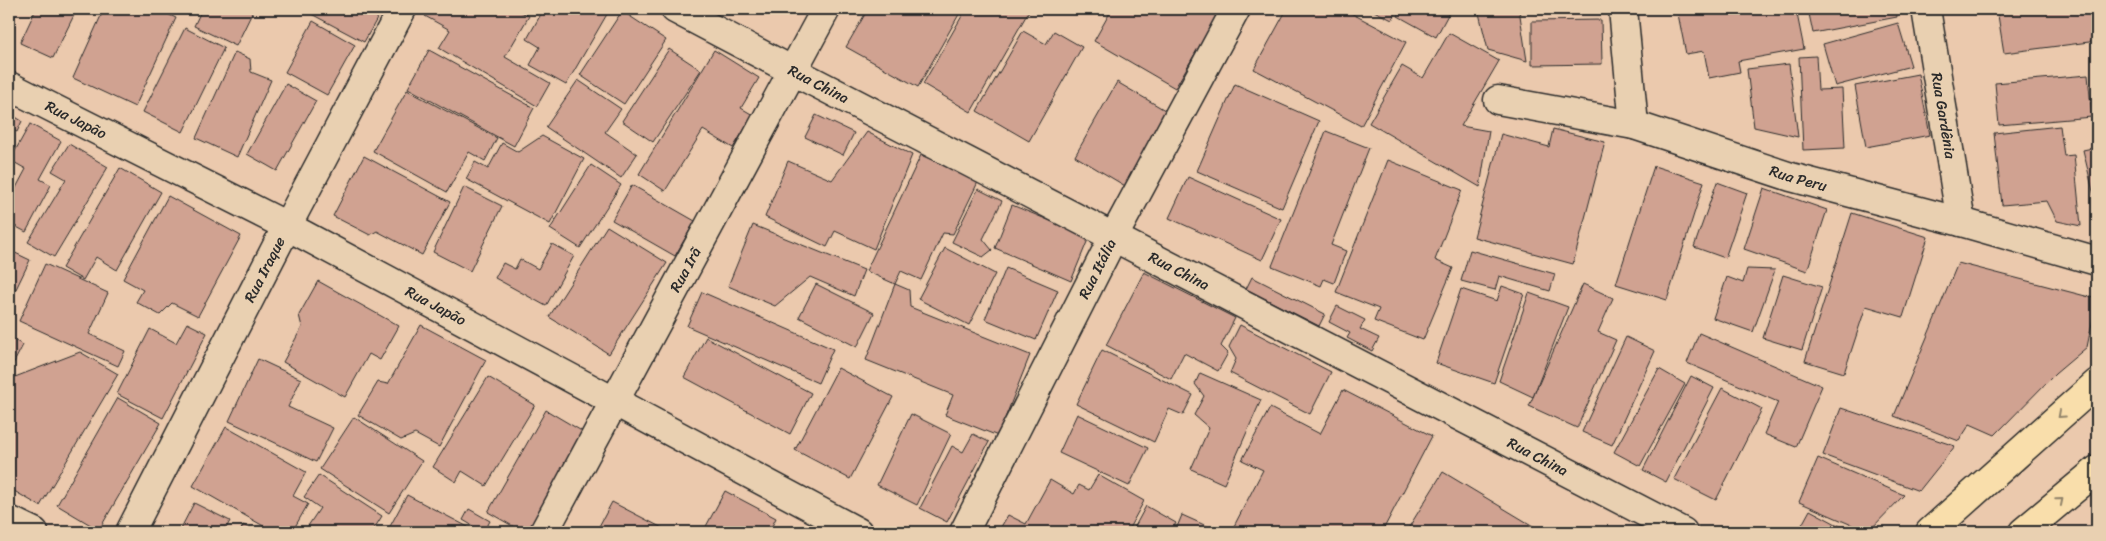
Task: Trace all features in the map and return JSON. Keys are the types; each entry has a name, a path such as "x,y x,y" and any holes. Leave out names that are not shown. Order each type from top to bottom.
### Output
{"main road":[{"path":"1930,532 2097,383"},
{"path":"2023,532 2097,470"}],"street":[{"name":"Rua Iraque","path":"130,532 287,226 402,9"},
{"name":"Rua China","path":"676,9 793,72 1683,532"},
{"name":"Rua Irã","path":"544,532 826,9"},
{"name":"Rua Itália","path":"964,532 1113,238 1236,9"},
{"path":"1623,9 1634,125"},
{"name":"Rua Gardênia","path":"1926,9 1961,222"},
{"name":"Rua Japão","path":"9,86 287,226 858,532"},
{"name":"Rua Peru","path":"1498,100 1634,125 1791,176 2097,261"},
{"path":"9,520 34,532"}],"building":[{"path":"36,9 77,9 53,58 20,43"},
{"path":"104,9 157,9 176,18 135,107 73,78"},
{"path":"202,9 254,9 236,46 194,26"},
{"path":"302,9 367,9 378,17 364,42"},
{"path":"429,9 516,9 529,16 505,57 550,83 537,106 439,48 450,30 425,16"},
{"path":"532,9 610,9 566,85 530,65 540,47 527,39 541,14"},
{"path":"868,9 962,9 918,87 846,47"},
{"path":"966,9 1030,9 971,112 923,84"},
{"path":"1112,9 1204,9 1217,16 1175,88 1094,41"},
{"path":"1287,9 1343,9 1406,42 1361,126 1254,69"},
{"path":"1370,9 1398,9 1392,20"},
{"path":"1402,9 1451,9 1436,37 1398,16"},
{"path":"1478,9 1519,9 1527,61 1488,50"},
{"path":"1677,9 1796,9 1804,49 1738,61 1740,72 1709,78 1704,51 1686,54"},
{"path":"1808,9 1896,9 1897,17 1813,33"},
{"path":"1997,9 2096,9 2097,41 2004,53"},
{"path":"622,11 666,40 624,104 580,75"},
{"path":"1601,20 1602,64 1532,65 1532,21"},
{"path":"313,21 355,45 327,95 285,72"},
{"path":"1898,23 1911,66 1835,86 1823,44"},
{"path":"185,28 224,48 183,132 143,112"},
{"path":"1023,31 1046,44 1054,31 1082,47 1029,141 977,111"},
{"path":"1449,33 1499,61 1461,126 1489,131 1480,187 1369,123 1402,66 1423,78"},
{"path":"669,49 701,70 653,142 622,121"},
{"path":"429,50 534,108 514,146 408,88"},
{"path":"714,50 759,78 741,108 753,115 733,148 703,130 665,191 639,174"},
{"path":"235,52 250,59 251,72 271,80 237,157 196,138"},
{"path":"1816,56 1818,90 1842,89 1845,148 1803,150 1799,57"},
{"path":"1789,64 1798,137 1754,127 1747,69"},
{"path":"1918,74 1930,135 1866,147 1855,86"},
{"path":"2088,75 2092,117 1999,125 1995,83"},
{"path":"578,80 621,109 605,132 637,154 621,178 546,127"},
{"path":"1117,82 1170,113 1127,187 1075,156"},
{"path":"286,84 316,101 277,171 247,154"},
{"path":"1235,84 1319,121 1282,208 1197,171"},
{"path":"407,90 497,138 485,161 469,152 447,192 373,151"},
{"path":"9,113 22,121 17,132 9,128"},
{"path":"816,115 854,133 843,155 805,137"},
{"path":"30,124 61,141 40,179 51,185 26,232 9,223 9,201 26,169 10,160"},
{"path":"2060,126 2064,156 2074,155 2081,226 2057,221 2047,201 2002,205 1994,133"},
{"path":"1553,129 1605,142 1573,264 1474,237 1501,134 1549,147"},
{"path":"1326,131 1369,148 1331,245 1346,251 1334,283 1324,279 1321,286 1272,266"},
{"path":"867,132 912,155 874,249 835,231 827,247 765,217 788,161 832,180"},
{"path":"542,136 584,159 550,224 466,179 475,162 488,169 502,143 518,152"},
{"path":"69,144 108,167 54,257 28,242 66,179 52,171"},
{"path":"2097,147 2097,208 2083,150"},
{"path":"921,155 978,182 953,234 943,233 921,280 901,271 895,284 866,271"},
{"path":"364,156 450,202 422,255 377,231 370,235 333,216"},
{"path":"1388,160 1462,190 1435,260 1453,268 1423,340 1374,321 1379,309 1336,292"},
{"path":"591,165 621,185 580,248 550,229"},
{"path":"1654,166 1704,182 1667,300 1616,284"},
{"path":"120,168 161,192 117,270 96,257 83,280 62,268"},
{"path":"1188,177 1281,219 1262,260 1169,218"},
{"path":"1717,182 1747,193 1725,258 1694,247"},
{"path":"632,185 695,221 675,256 612,220"},
{"path":"464,187 502,206 470,271 433,252"},
{"path":"1764,188 1827,210 1807,271 1744,249"},
{"path":"978,189 1002,201 983,239 992,250 983,257 952,242"},
{"path":"168,196 241,236 198,316 172,303 160,315 136,302 143,290 123,279"},
{"path":"1012,205 1089,237 1071,281 995,248"},
{"path":"1852,213 1928,237 1903,317 1866,306 1844,373 1805,361"},
{"path":"753,225 864,270 854,296 810,277 775,306 728,286"},
{"path":"607,226 667,263 609,354 549,317"},
{"path":"552,244 574,256 546,306 495,278 503,263 515,269 520,259 538,269"},
{"path":"945,248 995,274 969,325 918,299"},
{"path":"9,250 30,260 16,289 9,285"},
{"path":"1470,250 1555,274 1550,291 1499,276 1495,290 1461,281"},
{"path":"1958,263 2097,299 2087,347 2055,374 1995,435 1970,424 1959,441 1894,416"},
{"path":"45,264 108,293 89,334 125,351 118,366 19,321"},
{"path":"1006,268 1058,290 1036,340 985,319"},
{"path":"1747,269 1775,270 1753,332 1713,318 1727,277 1743,283"},
{"path":"1144,272 1235,318 1221,346 1228,353 1218,371 1184,353 1171,379 1106,345"},
{"path":"1783,275 1822,287 1802,350 1763,338"},
{"path":"1252,277 1325,314 1319,326 1246,289"},
{"path":"318,281 399,326 380,360 369,354 345,397 283,362 302,327 299,315"},
{"path":"816,284 874,313 857,347 799,317"},
{"path":"895,284 909,290 910,307 1030,355 998,436 945,415 953,395 866,360"},
{"path":"1583,284 1613,298 1598,332 1616,340 1577,428 1529,406"},
{"path":"1502,286 1524,294 1494,383 1436,363 1461,289 1497,301"},
{"path":"702,292 833,349 818,383 687,326"},
{"path":"1529,293 1568,307 1533,397 1499,381"},
{"path":"1337,306 1365,320 1360,329 1379,338 1372,351 1347,338 1350,333 1329,322"},
{"path":"187,323 207,333 163,418 117,394 150,329 176,343"},
{"path":"421,325 486,360 439,447 415,434 401,440 358,415 378,382 388,384"},
{"path":"1240,325 1331,372 1310,414 1230,373 1236,359 1229,347"},
{"path":"1699,333 1822,386 1796,447 1764,434 1778,402 1687,363"},
{"path":"9,337 23,345 9,372"},
{"path":"706,337 811,393 790,434 684,377"},
{"path":"1626,337 1655,351 1612,445 1582,432"},
{"path":"1102,350 1193,395 1183,415 1169,409 1154,442 1076,404"},
{"path":"80,352 118,374 40,506 9,488 9,388 15,377"},
{"path":"258,359 301,379 288,407 333,428 316,462 229,421"},
{"path":"838,368 893,397 850,479 795,450"},
{"path":"1659,369 1685,384 1640,466 1614,452"},
{"path":"1200,373 1261,400 1224,484 1191,469 1209,428 1194,415 1204,396 1195,384"},
{"path":"1691,376 1714,388 1666,482 1643,470"},
{"path":"488,377 535,405 486,486 462,471 456,482 433,467"},
{"path":"1722,388 1762,409 1716,500 1674,479"},
{"path":"1343,390 1432,436 1382,532 1237,532 1232,530 1263,470 1242,460 1270,408 1320,434"},
{"path":"118,398 161,423 99,530 57,505"},
{"path":"1841,408 1955,446 1919,491 1823,455"},
{"path":"546,410 585,433 529,532 523,532 488,512"},
{"path":"911,414 951,434 917,505 877,485"},
{"path":"1077,414 1148,448 1129,486 1059,453"},
{"path":"354,417 422,461 389,513 320,469"},
{"path":"226,427 306,472 293,496 308,504 292,532 274,532 193,486"},
{"path":"973,434 989,442 947,522 920,508 952,446 963,452"},
{"path":"1818,458 1904,495 1868,532 1799,502"},
{"path":"1443,472 1543,532 1406,532"},
{"path":"319,475 382,516 372,532 304,532 320,508 304,497"},
{"path":"1098,475 1144,501 1127,532 998,532 1008,515 1026,524 1050,480 1074,494 1079,485 1089,490"},
{"path":"725,491 776,518 769,532 703,532"},
{"path":"407,495 468,527 465,532 387,532"},
{"path":"612,502 670,532 596,532"},
{"path":"194,503 230,521 224,532 179,532"},
{"path":"1146,506 1176,523 1171,532 1132,532"},
{"path":"469,509 490,521 484,532 470,532 473,526 463,520"},
{"path":"1810,510 1851,532 1798,532"},
{"path":"1182,515 1220,532 1175,532"},
{"path":"243,525 257,532 240,532"}]}
